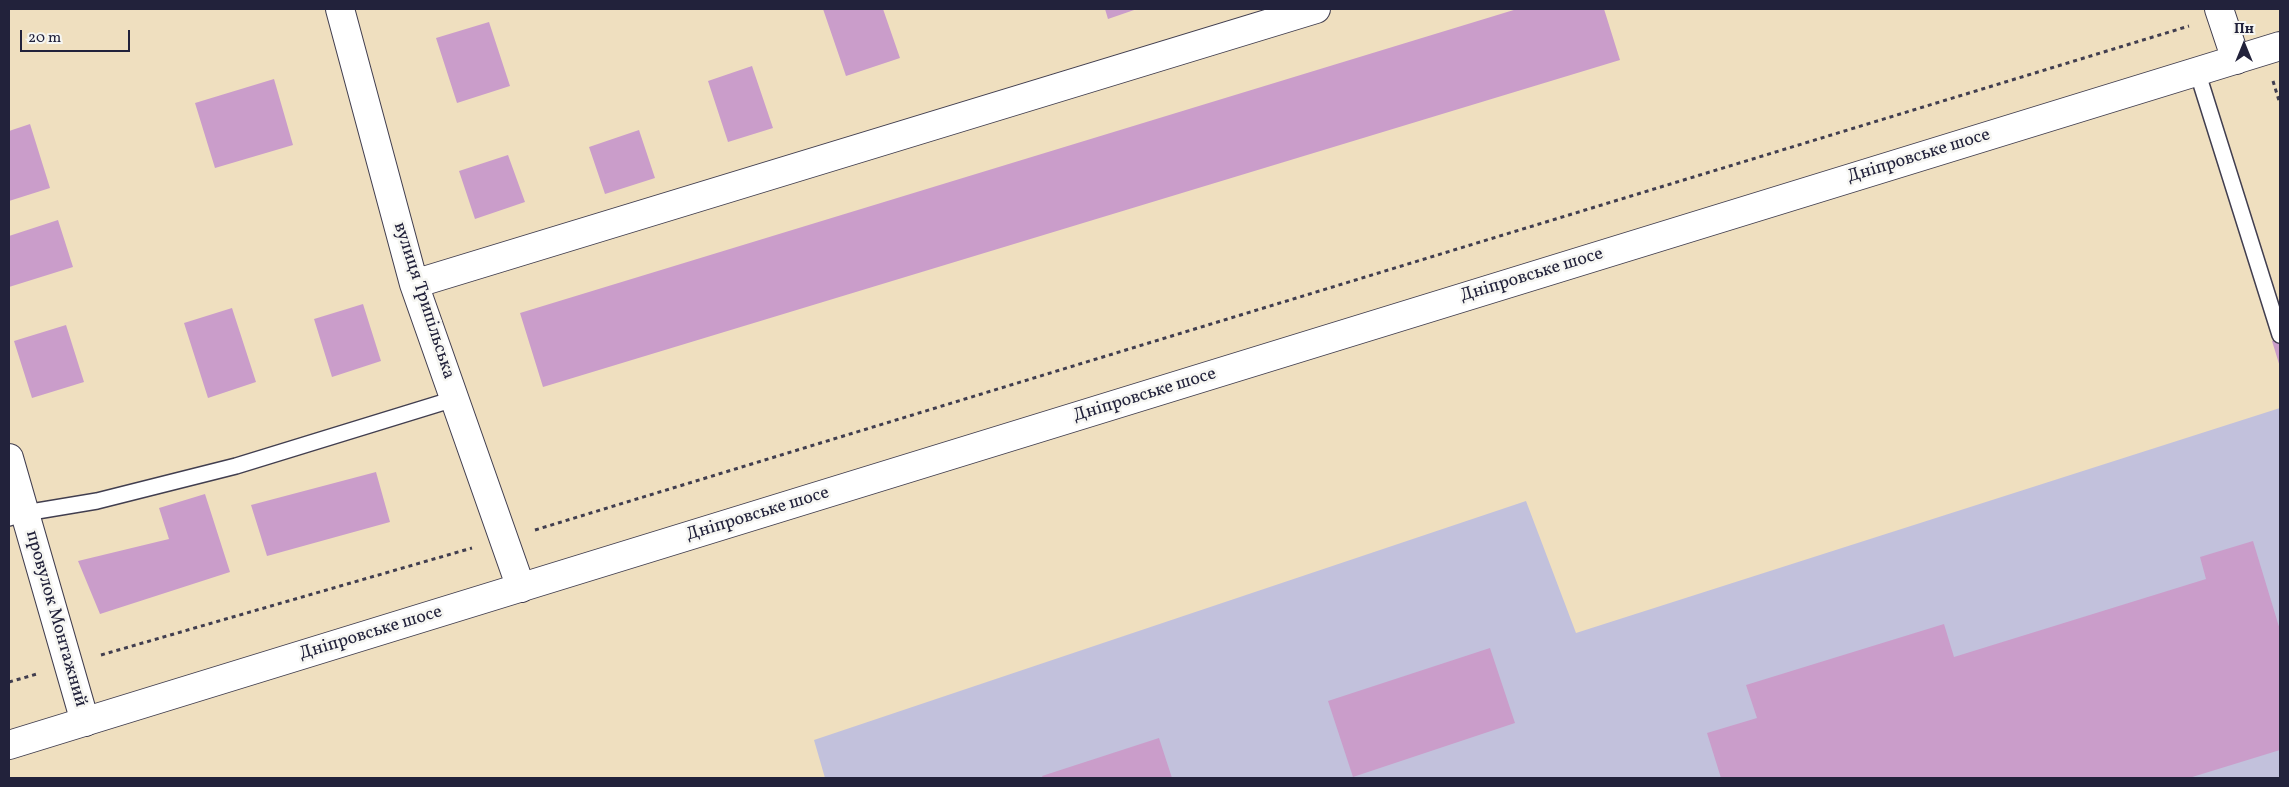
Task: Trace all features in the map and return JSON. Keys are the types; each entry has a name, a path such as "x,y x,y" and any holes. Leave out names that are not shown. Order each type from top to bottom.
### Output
{"street":[{"name":"вулиця Трипільська","path":"340,9 414,284 521,588"},
{"path":"414,284 1316,9"},
{"path":"2220,12 2236,60"},
{"name":"Дніпровське шосе","path":"9,745 2280,46"},
{"name":"провулок Монтажний","path":"9,458 17,516 68,665 85,722"}],"lane":[{"path":"2197,71 2280,335"},
{"path":"17,516 97,500 236,466 454,399"}],"path":[{"path":"9,682 504,539 2220,12"}],"shaded area":[{"path":"2280,408 2280,778 825,778 814,740 1526,501 1576,633"}],"building":[{"path":"823,9 883,9 900,58 846,76"},
{"path":"1105,9 1137,9 1108,19"},
{"path":"1517,9 1604,9 1620,60 543,387 520,313"},
{"path":"489,22 510,86 457,103 436,38"},
{"path":"752,66 773,128 728,142 708,81"},
{"path":"274,79 293,145 215,168 195,103"},
{"path":"30,124 50,188 9,201 9,131"},
{"path":"639,130 655,178 605,194 589,147"},
{"path":"508,155 525,202 475,219 459,171"},
{"path":"58,220 73,267 9,287 9,236"},
{"path":"363,304 381,361 332,377 314,319"},
{"path":"232,308 256,382 208,398 184,323"},
{"path":"66,325 84,382 32,398 14,341"},
{"path":"2280,339 2280,367 2272,341"},
{"path":"376,472 390,522 267,556 251,505"},
{"path":"205,494 230,572 100,614 78,561 169,539 159,508"},
{"path":"2253,541 2280,630 2280,750 2189,778 1721,778 1707,733 1757,718 1746,685 1944,624 1954,657 2206,579 2200,557"},
{"path":"1490,648 1515,723 1353,777 1328,701"},
{"path":"1159,738 1172,778 1043,778 1042,776"}]}
